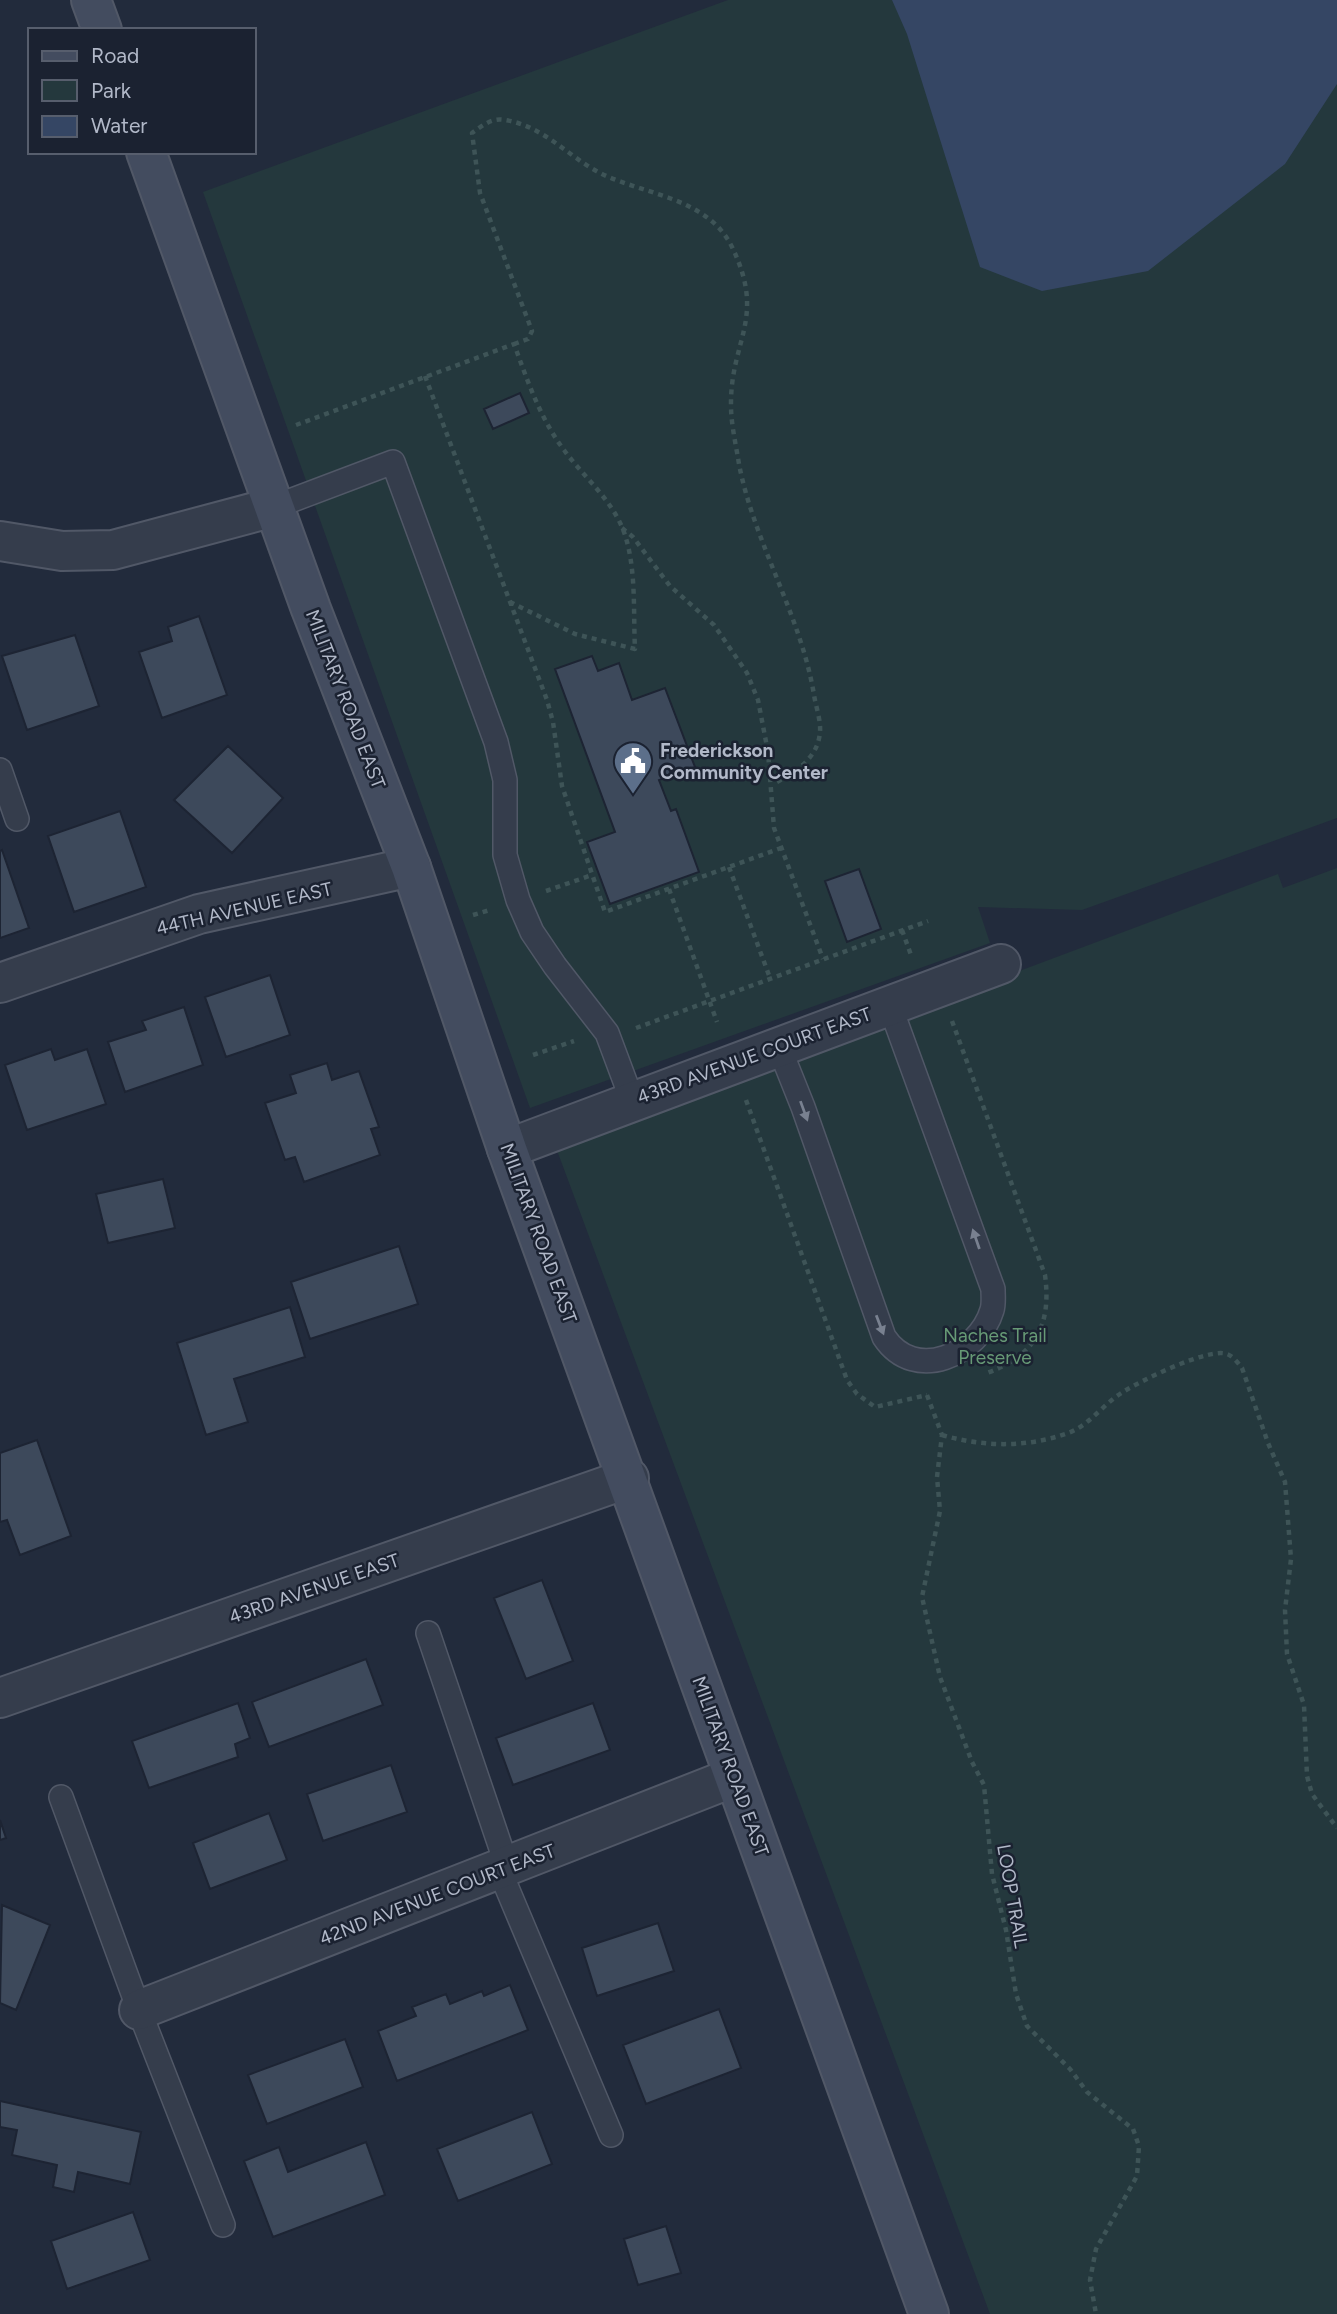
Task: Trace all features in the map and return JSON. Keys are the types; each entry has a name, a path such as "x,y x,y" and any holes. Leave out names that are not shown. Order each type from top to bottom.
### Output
{"street":[{"path":"91,0 101,28"},
{"name":"MILITARY ROAD EAST","path":"147,154 274,507 411,867 507,1149 629,1478 734,1777 929,2314"},
{"path":"0,541 62,551 113,550 274,507"},
{"name":"44TH AVENUE EAST","path":"0,983 199,914 411,867"},
{"name":"43RD AVENUE COURT EAST","path":"507,1149 1001,964"},
{"name":"43RD AVENUE EAST","path":"0,1698 629,1478"},
{"name":"42ND AVENUE COURT EAST","path":"139,2010 734,1777"}],"lane":[{"path":"274,507 393,463 496,741 505,780 505,855 517,900 547,954 607,1033 632,1100"},
{"path":"0,770 17,819"},
{"path":"779,1047 803,1107 884,1337 894,1352 909,1361 934,1363 975,1339 992,1308 993,1289 890,1006"},
{"path":"428,1633 503,1868 611,2135"},
{"path":"61,1797 139,2010 223,2225"}],"path":[{"path":"296,425 528,339 532,331 480,192 472,133 487,122 503,119 535,130 600,173 677,200 719,226 732,247 749,292 748,322 738,353 730,405 740,466 809,668 820,733 812,754 799,770 772,784"},
{"path":"509,601 575,634 635,649 629,556 622,528 606,499 547,425 514,344"},
{"path":"425,376 554,722 562,786 605,912 781,848"},
{"path":"622,528 633,537 670,586 714,625 747,673 762,720 772,784 774,828 823,959"},
{"path":"729,867 770,978"},
{"path":"540,893 592,875"},
{"path":"669,889 717,1022"},
{"path":"632,1029 928,921"},
{"path":"950,1015 1045,1275 1048,1299 1044,1324 1029,1347 1009,1366 979,1376"},
{"path":"533,1055 577,1040"},
{"path":"743,1092 846,1380 857,1394 875,1407 940,1390"},
{"path":"942,1435 998,1446 1066,1433 1083,1426 1101,1408 1140,1382 1207,1354 1228,1354 1236,1360 1242,1368 1268,1443 1285,1482 1291,1559 1285,1610 1287,1654 1304,1705 1307,1776 1312,1794 1337,1828"},
{"name":"LOOP TRAIL","path":"927,1395 942,1435 937,1476 940,1511 922,1597 940,1677 972,1762 984,1785 992,1874 1006,1930 1016,1994 1027,2026 1070,2069 1087,2092 1122,2117 1133,2129 1139,2146 1136,2176 1098,2241 1090,2280 1096,2314"}],"green space":[{"path":"728,0 1337,0 1337,818 1082,910 978,907 990,943 530,1108 203,192"},
{"name":"Naches Trail Preserve","path":"1337,868 1337,2314 990,2314 555,1145 1278,874 1283,888"}],"water":[{"path":"892,0 1337,0 1337,84 1285,164 1148,271 1042,291 980,267 907,34"}],"building":[{"path":"520,393 529,413 493,429 484,409"},
{"path":"199,616 227,695 162,718 139,652 172,641 168,627"},
{"path":"75,635 99,706 27,730 2,656"},
{"name":"Frederickson Community Center","path":"592,656 598,671 619,663 632,700 665,688 695,767 659,780 671,811 676,809 699,872 610,904 587,842 615,832 555,669"},
{"path":"228,746 283,798 232,853 174,800"},
{"path":"120,811 146,887 74,912 48,836"},
{"path":"2,850 29,928 0,938 0,851"},
{"path":"859,869 881,929 847,942 825,881"},
{"path":"270,975 290,1035 226,1057 205,997"},
{"path":"184,1007 203,1065 125,1092 108,1042 146,1030 142,1021"},
{"path":"51,1049 55,1060 87,1049 106,1104 27,1130 5,1065"},
{"path":"327,1063 332,1080 359,1071 379,1127 371,1129 380,1155 304,1182 295,1157 285,1160 265,1103 296,1093 290,1075"},
{"path":"163,1179 175,1228 108,1243 96,1194"},
{"path":"399,1246 418,1304 310,1339 291,1282"},
{"path":"290,1307 305,1357 234,1379 248,1422 206,1435 177,1343"},
{"path":"37,1440 71,1536 20,1555 7,1520 0,1522 0,1453"},
{"path":"542,1580 573,1661 526,1679 494,1598"},
{"path":"366,1659 383,1705 269,1747 252,1702"},
{"path":"238,1703 250,1738 235,1744 238,1757 149,1788 132,1741"},
{"path":"593,1703 610,1750 513,1785 496,1738"},
{"path":"391,1765 407,1812 323,1841 307,1794"},
{"path":"269,1813 287,1860 210,1889 193,1843"},
{"path":"0,1820 6,1838 0,1840"},
{"path":"2,1905 50,1925 16,2010 0,2003"},
{"path":"658,1923 674,1971 597,1996 582,1948"},
{"path":"510,1985 528,2030 397,2081 378,2031 416,2016 412,2007 446,1994 450,2004 482,1991 484,1996"},
{"path":"719,2009 741,2068 646,2104 623,2045"},
{"path":"345,2039 363,2087 267,2124 248,2075"},
{"path":"0,2101 141,2132 130,2184 78,2172 74,2192 53,2187 57,2165 12,2155 17,2130 0,2127"},
{"path":"532,2112 552,2164 458,2201 437,2149"},
{"path":"366,2142 385,2195 273,2237 244,2161 279,2147 288,2172"},
{"path":"133,2212 150,2260 67,2289 51,2241"},
{"path":"666,2226 681,2273 638,2285 624,2239"}],"place":[{"name":"Frederickson Community Center","path":"633,795"}]}
